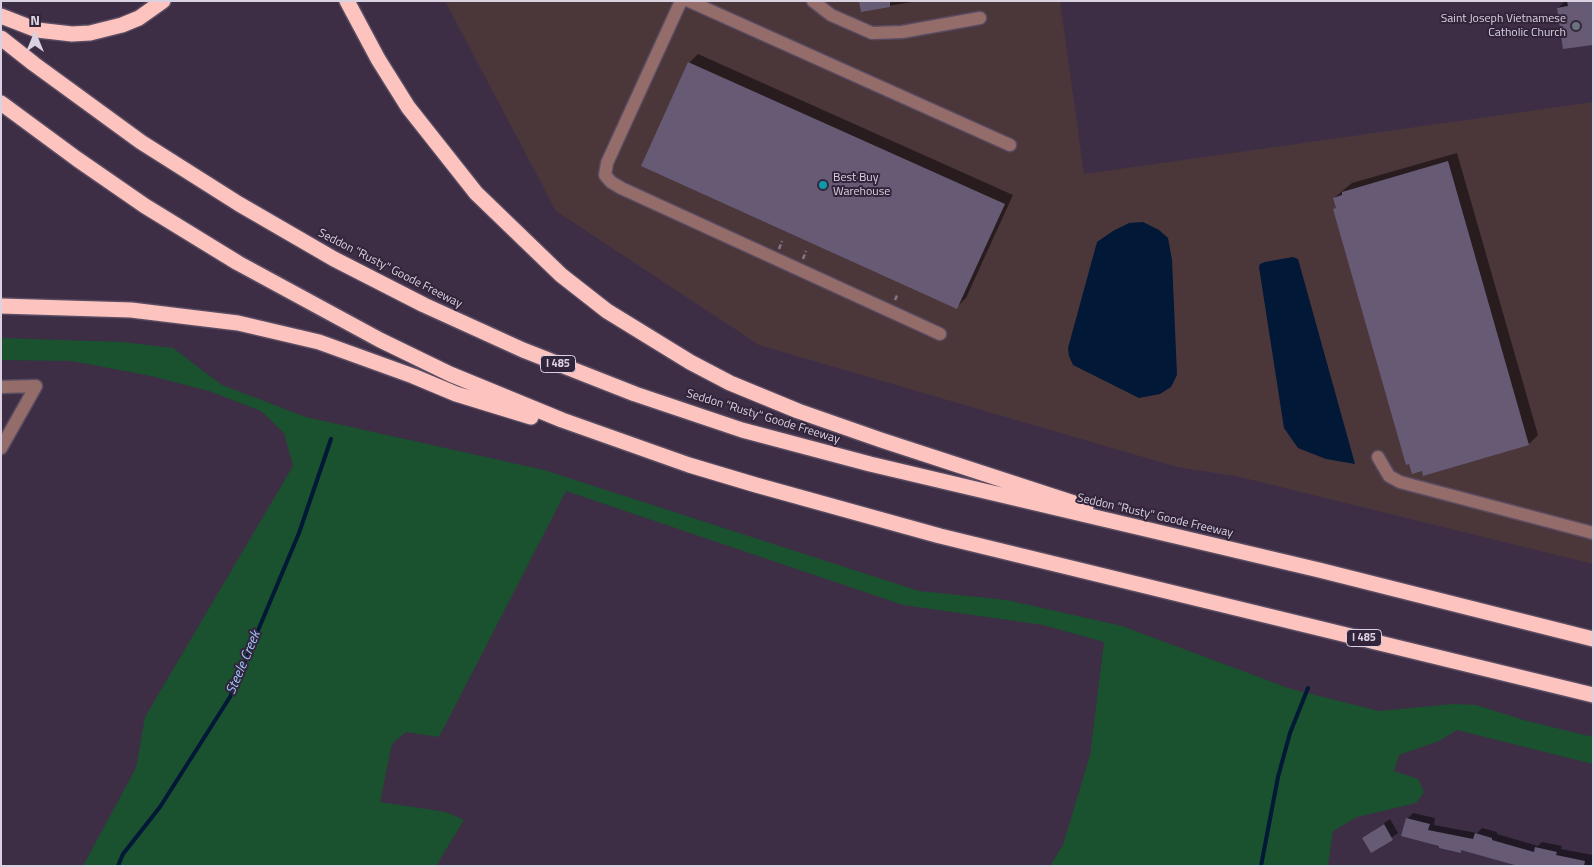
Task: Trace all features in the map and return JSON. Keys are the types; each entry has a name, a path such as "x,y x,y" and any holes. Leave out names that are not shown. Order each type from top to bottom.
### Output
{"highway":[{"path":"1,16 36,30 72,34 90,33 131,22 163,1"},
{"path":"347,1 378,59 408,106 476,193 561,275 637,331 730,383 798,410 1180,538"},
{"name":"Seddon \"Rusty\" Goode Freeway","path":"1,38 141,142 239,204 334,258 424,305 523,350 635,394 742,430 870,464 1593,639"},
{"name":"I 485","path":"1,103 145,206 238,263 380,340 450,374 562,420 689,465 940,536 1593,695"},
{"path":"1,306 166,313 204,317 273,330 319,342 369,359 456,394 689,465"}],"lane":[{"path":"682,1 607,163 605,175 611,182 621,188 940,334"},
{"path":"690,1 1010,145"},
{"path":"813,1 831,16 872,33 902,32 980,18"},
{"path":"1,387 36,386 1,448"},
{"path":"1378,457 1388,476 1400,482 1593,533"}],"shaded area":[{"path":"445,1 1060,1 1084,174 1593,102 1593,564 1240,477 1177,467 759,345 556,211"}],"green space":[{"path":"1,338 123,342 173,348 222,385 306,417 544,470 919,591 1007,600 1122,626 1291,689 1379,711 1453,704 1476,705 1527,721 1593,737 1593,764 1457,730 1439,741 1399,755 1394,771 1418,779 1424,792 1416,803 1357,817 1333,831 1328,866 1050,866 1063,845 1090,755 1104,642 1043,625 903,605 566,491 439,737 406,732 392,744 380,802 446,812 464,820 436,866 83,866 136,768 145,717 293,466 284,433 261,411 209,391 151,376 72,361 1,360"}],"water":[{"path":"1143,222 1159,230 1168,238 1172,260 1177,375 1171,387 1160,394 1139,398 1073,365 1068,348 1097,242 1129,223"},
{"path":"1293,257 1298,259 1355,464 1326,459 1298,448 1284,428 1259,267 1260,264 1265,262"}],"building":[{"path":"859,1 890,1 890,7 861,12"},
{"name":"Saint Joseph Vietnamese Catholic Church","path":"1567,1 1593,1 1593,45 1563,49 1557,8 1568,6"},
{"name":"Best Buy Warehouse","path":"688,62 1005,204 957,309 641,166"},
{"path":"1448,161 1529,445 1423,476 1422,471 1412,474 1409,464 1406,465 1333,209 1336,208 1333,198 1342,195 1342,192"},
{"path":"1406,818 1430,824 1428,830 1473,839 1475,833 1534,852 1535,847 1557,852 1556,855 1585,861 1584,866 1518,866 1461,850 1461,853 1439,848 1439,846 1401,836"},
{"path":"1384,824 1393,840 1371,853 1362,838"}],"waterway":[{"name":"Steele Creek","path":"118,866 123,854 160,807 230,697 299,533 331,439"},
{"path":"1261,866 1278,777 1290,733 1308,688"}],"place":[{"name":"Saint Joseph Vietnamese Catholic Church","path":"1576,26"},
{"name":"Best Buy Warehouse","path":"823,185"}]}
